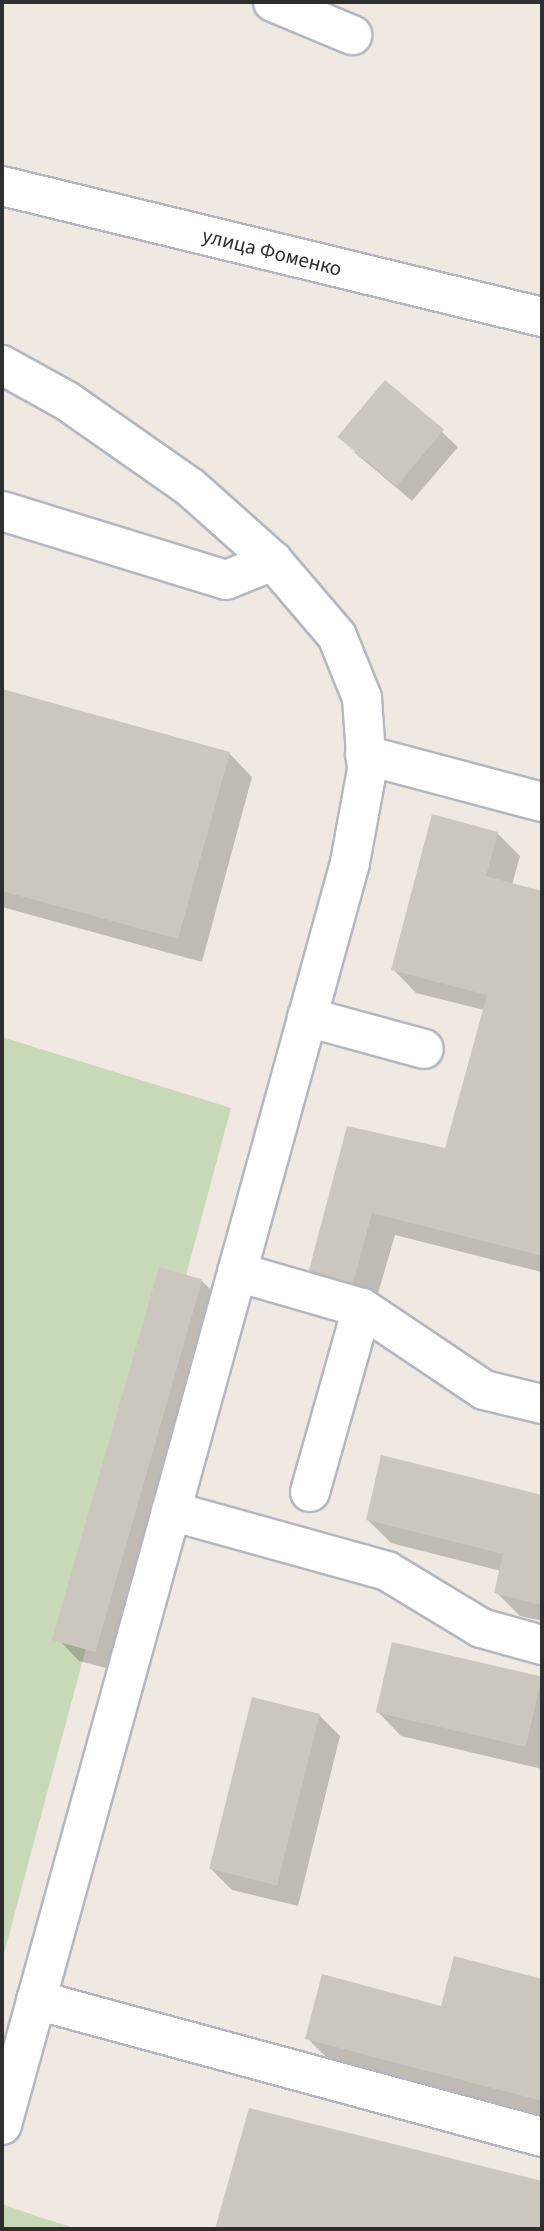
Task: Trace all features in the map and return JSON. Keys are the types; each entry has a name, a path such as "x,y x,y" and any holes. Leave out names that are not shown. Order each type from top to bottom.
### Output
{"street":[{"path":"273,2 352,35"},
{"name":"улица Фоменко","path":"2,186 542,317"},
{"path":"2,365 67,401 190,487 273,561 337,636 362,698 365,755 350,863 2,2125"},
{"path":"2,511 226,580 273,561"},
{"path":"365,755 542,802"},
{"path":"307,1017 424,1049"},
{"path":"237,1272 362,1308 484,1391 542,1404"},
{"path":"310,1492 362,1308"},
{"path":"171,1511 387,1571 481,1628 542,1644"},
{"path":"36,2000 542,2137"}],"green space":[{"path":"2,1037 231,1108 2,1961"},
{"path":"2,2204 39,2217 78,2229 2,2229"}],"building":[{"path":"385,380 444,429 396,486 337,437"},
{"path":"2,689 230,752 178,939 2,891"},
{"path":"432,814 498,832 486,876 542,891 542,1256 372,1213 353,1283 309,1270 347,1126 445,1148 487,995 391,970"},
{"path":"159,1267 202,1279 95,1652 52,1640"},
{"path":"381,1455 542,1495 542,1605 494,1593 503,1554 366,1520"},
{"path":"392,1642 542,1677 526,1747 376,1712"},
{"path":"252,1697 320,1714 277,1886 209,1869"},
{"path":"454,1956 542,1979 542,2101 305,2039 322,1974 441,2006"},
{"path":"249,2108 542,2181 542,2229 215,2229"}]}
